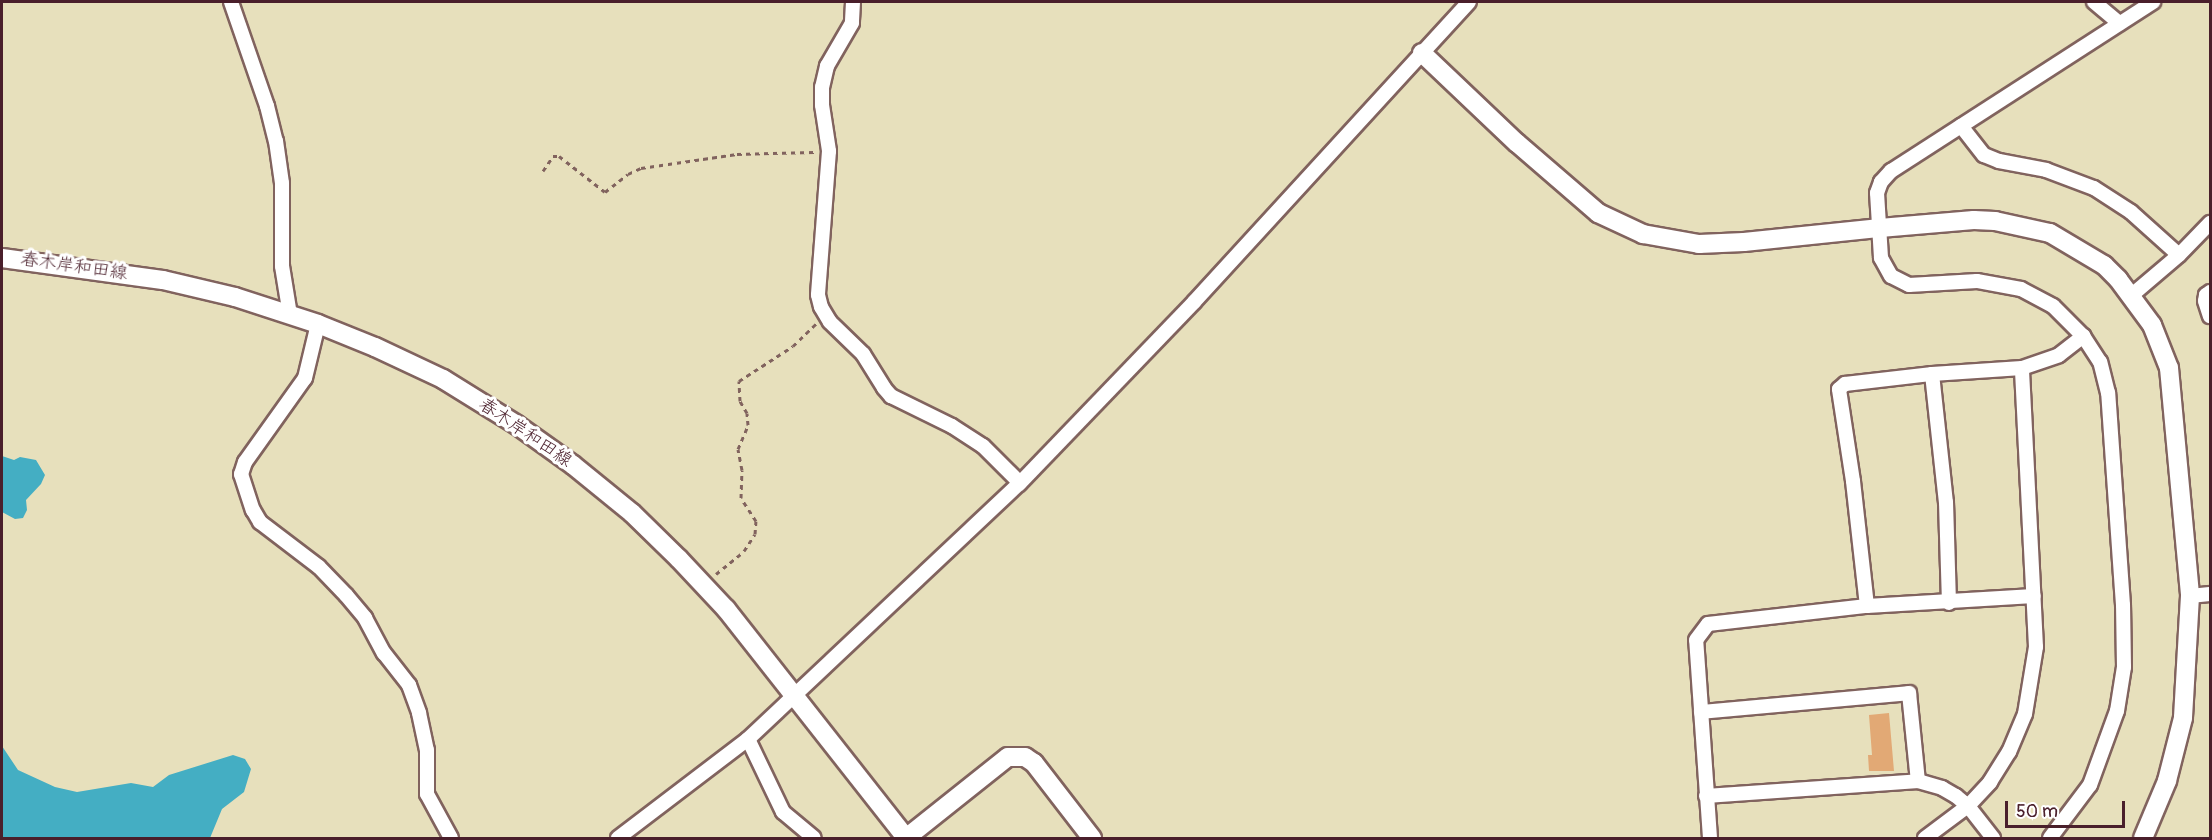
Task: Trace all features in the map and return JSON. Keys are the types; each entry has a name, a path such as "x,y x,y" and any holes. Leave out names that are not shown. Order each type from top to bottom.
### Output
{"street":[{"path":"231,2 267,106 276,141 282,183 282,267 290,315"},
{"path":"853,2 852,23 827,66 822,87 829,151 818,295 826,315 863,354 891,396 952,426 983,446 1015,478"},
{"path":"618,838 748,739 1019,484 1194,302 1469,2"},
{"path":"2094,2 2119,23"},
{"path":"2050,838 2090,785 2117,711 2124,667 2123,605 2108,393 2100,362 2083,336 2053,306 2021,289 1977,281 1909,285 1891,276 1881,258 1881,228 1877,193 1881,182 1891,171 2153,2"},
{"path":"1422,53 1517,143 1598,213 1643,234 1699,244 1744,242 1974,220 2027,227 2050,233 2104,265 2132,296 2152,325 2169,368 2190,596 2183,718 2168,781 2143,838"},
{"path":"1961,126 1984,154 1999,161 2046,170 2094,188 2131,212 2179,255"},
{"path":"2132,296 2211,223"},
{"name":"春木岸和田線","path":"2,258 163,280 235,297 318,324 443,379 517,425 573,465 632,513 704,585 906,838"},
{"path":"2211,292 2206,295 2205,301 2211,316"},
{"path":"318,324 305,378 245,462 241,474 253,510 260,522 319,567 345,595 365,618 384,653 409,685 419,713 427,750 427,794 451,838"},
{"path":"1867,606 1853,480 1839,389 1845,384 1932,374 2022,368 2059,355 2083,336"},
{"path":"1925,838 1968,806 1990,782 2009,752 2025,714 2036,647 2022,368"},
{"path":"1932,374 1946,501 1949,603"},
{"path":"2190,596 2211,594"},
{"path":"1710,838 1696,640 1708,624 1867,606 1949,603 2034,596"},
{"path":"1701,712 1909,693 1918,781"},
{"path":"748,739 783,812 814,838"},
{"path":"906,838 1008,756 1025,757 1034,763 1092,838"},
{"path":"1706,796 1918,781 1942,788 1968,806 1993,838"}],"path":[{"path":"543,171 553,156 559,156 605,192 628,174 640,168 688,159 737,154 829,151"},
{"path":"704,585 744,550 755,534 756,521 741,498 742,470 738,449 748,425 747,412 740,401 739,381 793,346 826,315"}],"water":[{"path":"2,456 14,460 20,457 36,460 45,475 41,484 26,500 27,510 23,518 15,519 2,512"},
{"path":"2,746 18,770 55,787 77,792 131,783 153,787 169,775 233,755 245,759 251,769 244,792 222,809 210,838 2,838"}],"building":[{"path":"1889,713 1894,771 1869,771 1868,755 1872,755 1869,715"}]}
